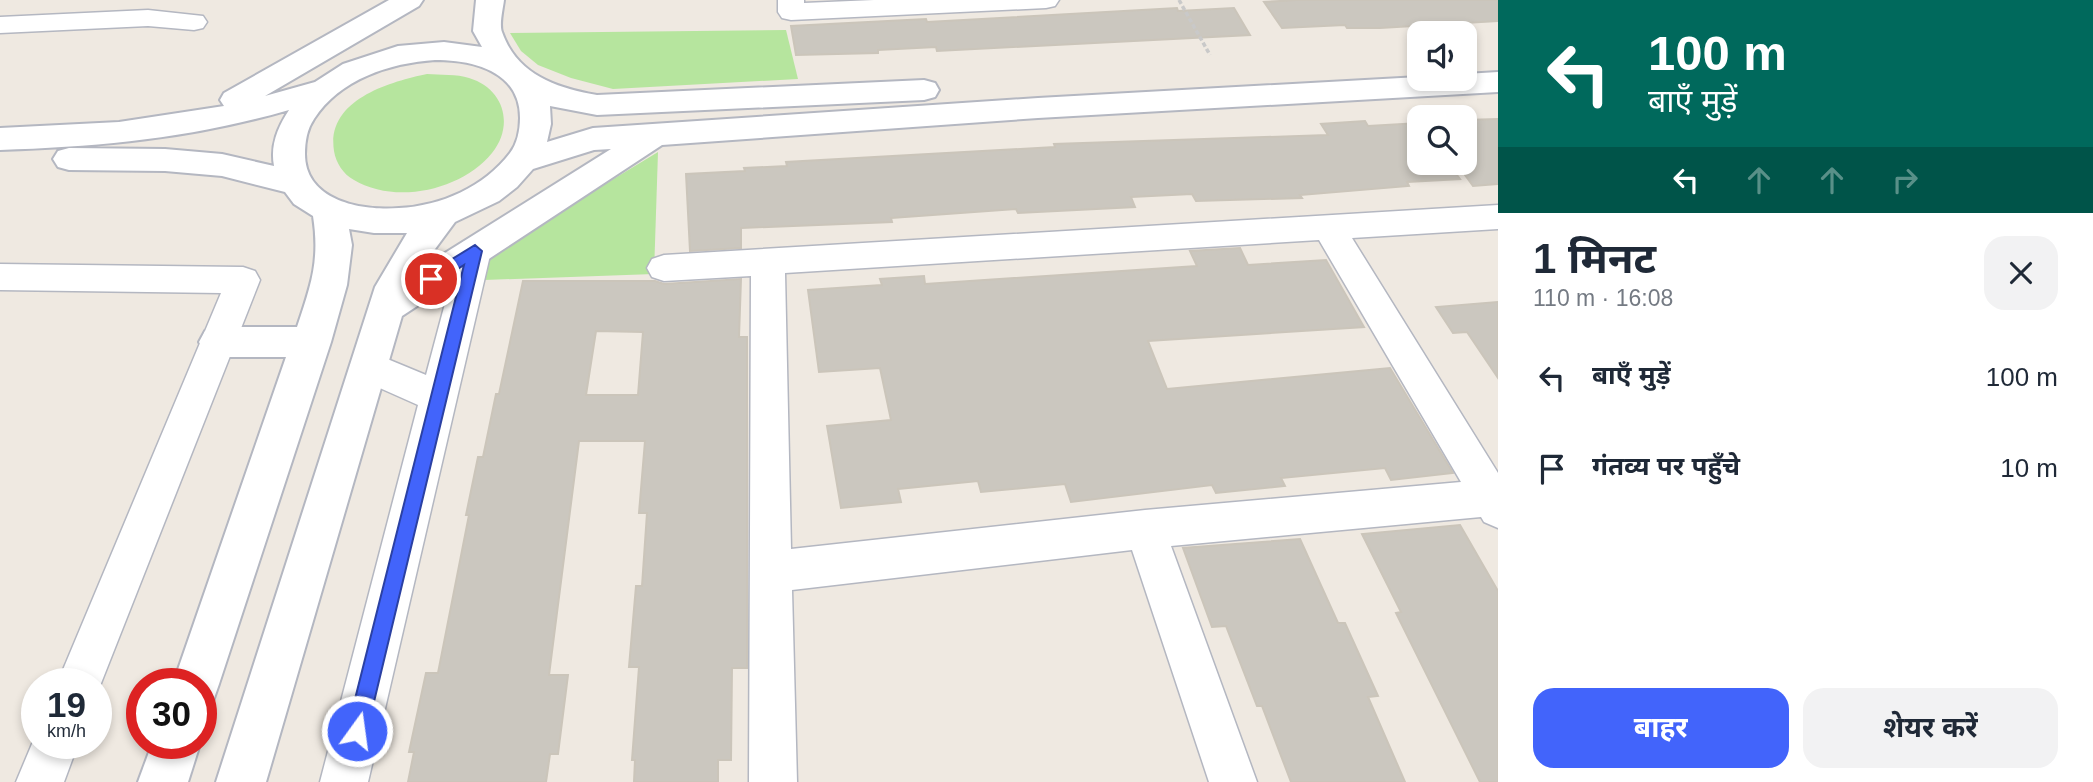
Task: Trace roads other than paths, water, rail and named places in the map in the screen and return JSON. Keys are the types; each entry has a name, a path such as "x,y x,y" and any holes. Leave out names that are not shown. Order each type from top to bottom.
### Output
{"street":[{"path":"194,124 409,0"},
{"path":"401,55 428,0"},
{"path":"325,89 303,110 290,135 287,160 296,183 306,196 329,210 362,220 382,222 444,212 487,192 522,161 533,140 538,119 534,100 487,31 490,0"},
{"path":"791,0 791,12 1046,0"},
{"path":"0,25 154,9 194,22"},
{"path":"0,139 88,136 194,124 325,89 369,64 428,51 460,52 516,75 553,97 597,105 1024,86 1407,65"},
{"path":"1477,61 1498,60"},
{"path":"522,161 593,139 1038,108 1498,82"},
{"path":"387,307 655,135"},
{"path":"0,162 166,160 222,165 296,183"},
{"path":"201,668 329,285 335,246 329,210"},
{"path":"241,782 393,287 412,251 444,212"},
{"path":"664,268 1498,217"},
{"path":"771,572 1146,529 1495,503 1328,228"},
{"path":"345,782 475,251"},
{"path":"768,262 773,782"},
{"path":"5,285 243,280 86,668"},
{"path":"218,342 312,342"},
{"path":"368,366 439,397"},
{"path":"1146,529 1233,782"},
{"path":"40,782 49,759"},
{"path":"163,782 171,759"}]}
